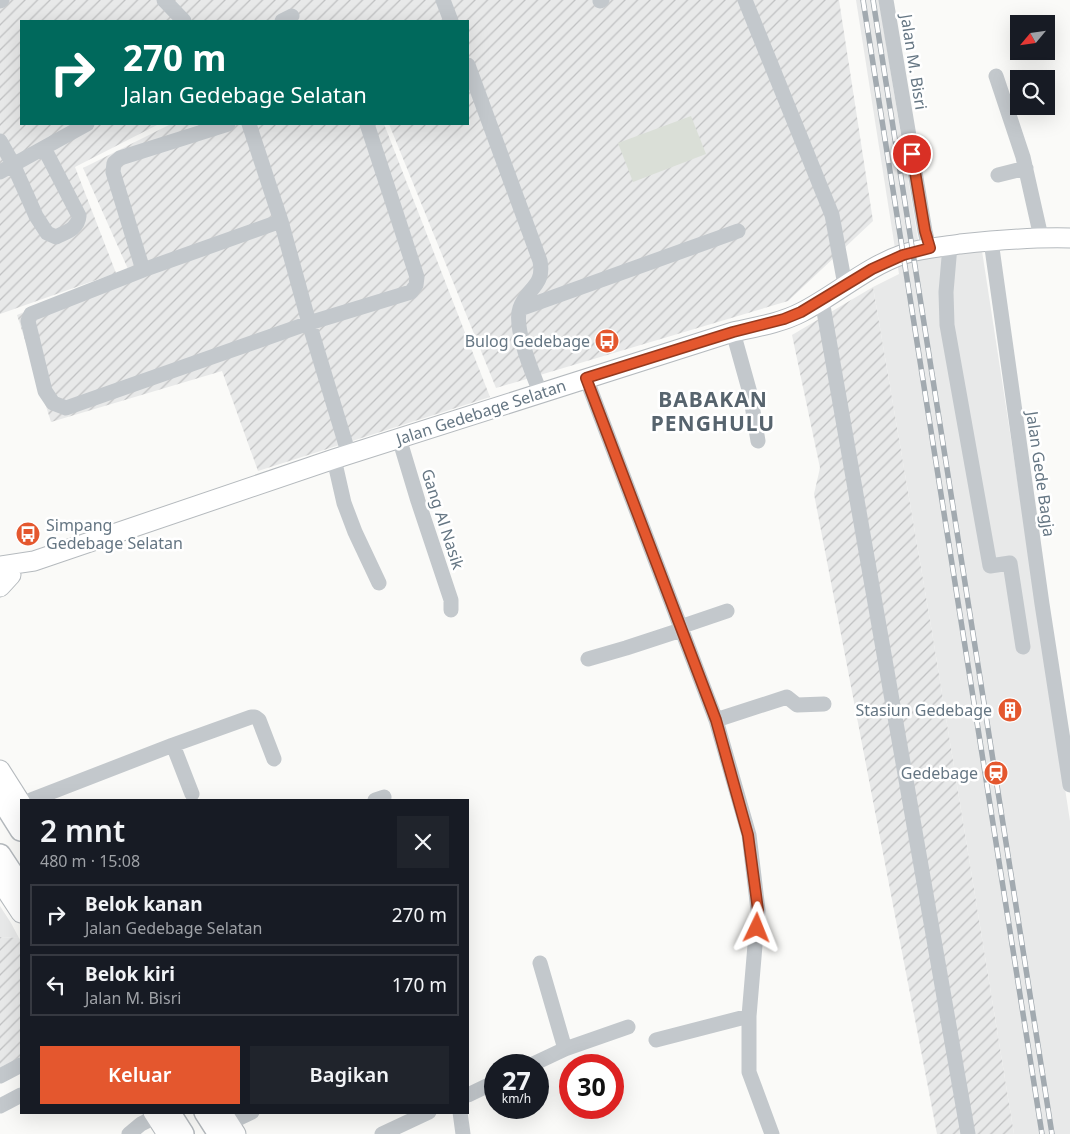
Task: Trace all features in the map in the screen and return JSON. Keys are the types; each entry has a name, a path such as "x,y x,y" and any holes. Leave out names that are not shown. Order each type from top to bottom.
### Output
{"highway":[{"path":"0,797 20,828"},
{"path":"0,855 20,885"},
{"path":"159,1114 183,1134"},
{"path":"208,1114 227,1126"}],"main road":[{"name":"Jalan Gedebage Selatan","path":"3,577 34,561 399,438 733,332 784,319 822,300 843,272 930,248 1041,237 1070,238"},
{"path":"0,770 20,801"},
{"path":"0,881 20,911"},
{"path":"159,1114 167,1134"}],"street":[{"path":"164,0 183,20"},
{"path":"443,0 451,20"},
{"path":"746,0 832,215 843,272"},
{"name":"Jalan M. Bisri","path":"886,0 925,231 930,248"},
{"path":"469,68 542,270 541,279 526,297 520,308 518,323 530,369 541,394"},
{"path":"996,76 1026,168 1041,237"},
{"path":"7,168 85,125"},
{"path":"143,270 113,172 114,163 120,158 225,125"},
{"path":"249,125 281,221 309,323 342,457 347,510 355,532 379,583"},
{"path":"281,221 143,270 31,314 28,321 44,391 54,403 66,408 309,323 411,292 416,285 416,277 367,125"},
{"path":"0,141 7,168 47,233 56,237 75,227 79,216 44,148"},
{"path":"998,175 1026,168"},
{"path":"520,308 738,231"},
{"name":"Jalan Gede Bagja","path":"991,241 1042,604 1064,711 1070,785"},
{"path":"950,246 946,292 947,325 983,528 990,566 1010,563 1023,646"},
{"path":"822,300 968,1134"},
{"path":"733,332 750,392 758,441"},
{"path":"586,378 716,720 748,835 758,910 748,1016 749,1072 772,1134"},
{"name":"Gang Al Nasik","path":"399,438 451,600 450,610"},
{"path":"588,659 626,648 727,611"},
{"path":"716,720 787,697 797,705 824,704"},
{"path":"34,799 173,745 256,717 259,720 274,759"},
{"path":"173,745 192,794"},
{"path":"540,963 565,1049"},
{"path":"656,1040 748,1016"},
{"path":"549,1057 628,1027"},
{"path":"0,1076 20,1066"},
{"path":"469,1094 484,1087"},
{"path":"0,1106 20,1096"},
{"path":"129,1134 141,1124 159,1114"},
{"path":"227,1126 248,1114"},
{"path":"382,1134 425,1114"},
{"path":"460,1114 463,1134"}],"shaded area":[{"path":"0,0 839,0 873,221 788,301 496,388 389,125 469,125 469,20 20,20 20,125 157,125 75,167 116,273 0,314"},
{"path":"856,0 879,0 921,258 982,251 1070,821 1070,1134 1014,1134 932,632 873,287 899,274"},
{"path":"691,116 706,154 633,182 618,143"},
{"name":"Bulog Gedebage","path":"169,125 384,125 490,397 258,471 222,371 51,422 17,315 128,269 83,168"},
{"path":"873,287 932,632 1014,1134 937,1134 814,494 820,468 792,335"},
{"path":"0,906 11,923 19,938 0,937"},
{"path":"0,937 19,938 20,1059 0,1069"}],"railway":[{"path":"863,0 1042,1134"},
{"path":"873,0 1052,1134"}],"place":[{"name":"Bulog Gedebage","path":"607,341"},
{"name":"Simpang Gedebage Selatan","path":"28,534"},
{"name":"Stasiun Gedebage","path":"1010,710"},
{"name":"Gedebage","path":"996,773"}],"district":[{"name":"BABAKAN PENGHULU","path":"713,411"}],"route":[{"path":"757,928 758,910 748,835 716,720 586,378 733,332 784,319 801,312 872,269 903,255 930,248 925,231 912,154"}]}
